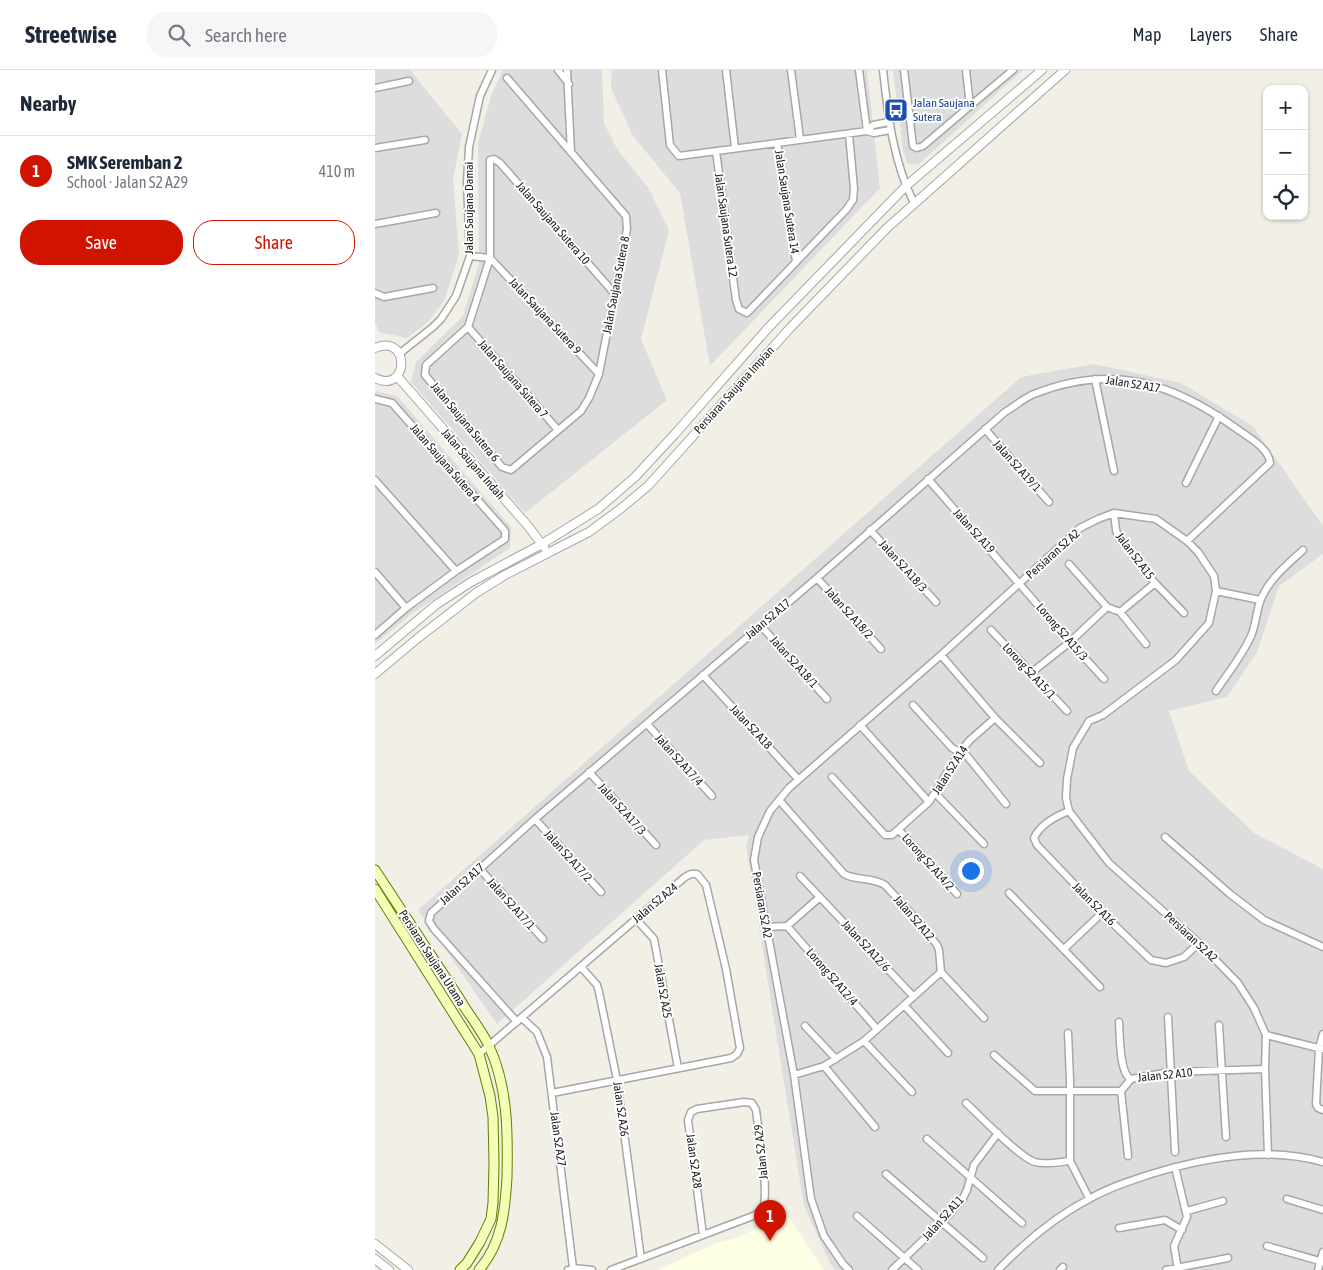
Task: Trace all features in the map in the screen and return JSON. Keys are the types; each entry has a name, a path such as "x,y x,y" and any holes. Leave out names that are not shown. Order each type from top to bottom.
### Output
{"main road":[{"name":"Persiaran Saujana Utama","path":"375,870 489,1046 503,1091 507,1117 506,1192 502,1227 494,1246 479,1270"},
{"name":"Persiaran Saujana Utama","path":"375,889 479,1054 490,1096 493,1117 493,1203 491,1219 481,1242 460,1270"}],"street":[{"name":"Jalan Saujana Damai","path":"399,354 441,319 455,296 470,256 467,182 469,147 481,96 492,70"},
{"path":"558,70 569,84"},
{"path":"567,70 571,152"},
{"path":"662,70 670,145 679,156 867,131 874,133 890,130"},
{"path":"726,70 735,148"},
{"path":"791,70 800,140"},
{"path":"859,70 867,131"},
{"path":"883,70 890,130 897,159 914,203"},
{"path":"904,70 913,146 917,148 923,146 1013,70"},
{"path":"966,70 970,106"},
{"name":"Persiaran Saujana Impian","path":"375,656 437,604 471,582 542,544 598,509 635,477 768,328 906,186 1042,70"},
{"name":"Persiaran Saujana Impian","path":"375,674 476,592 589,532 647,486 791,327 866,249 914,203 1065,70"},
{"name":"Jalan Saujana Sutera 8","path":"507,78 626,216 627,229 599,374 589,398 581,411 511,470"},
{"path":"375,88 409,81"},
{"path":"867,131 873,125 889,122"},
{"path":"796,261 846,210 853,200 854,189 849,134"},
{"path":"375,148 425,140"},
{"name":"Jalan Saujana Sutera 14","path":"777,143 796,261"},
{"name":"Jalan Saujana Sutera 12","path":"716,151 735,300 739,309 747,313 796,261"},
{"name":"Jalan Saujana Sutera 10","path":"491,258 489,162 495,159 614,293"},
{"path":"375,224 435,213"},
{"path":"467,328 491,258 470,256"},
{"name":"Jalan Saujana Sutera 9","path":"491,258 599,374"},
{"path":"375,294 384,296 433,288"},
{"name":"Jalan Saujana Sutera 7","path":"467,328 558,430"},
{"name":"Jalan Saujana Sutera 6","path":"467,328 426,365 425,375 501,467 511,470"},
{"path":"375,347 386,346 396,350 402,363 397,376 387,381 375,378"},
{"name":"Jalan Saujana Indah","path":"397,376 528,526 548,553"},
{"path":"1095,379 1114,471"},
{"name":"Jalan S2 A17","path":"519,1020 434,929 429,921 431,913 535,819 817,578 1005,412 1033,395 1070,383 1095,379 1121,380 1152,385 1180,394 1219,416 1257,443 1269,457 1270,463 1187,541"},
{"name":"Jalan Saujana Sutera 4","path":"375,399 392,403 505,531 505,539 456,571"},
{"path":"1186,483 1219,416"},
{"name":"Jalan S2 A19/1","path":"985,430 1049,502"},
{"name":"Jalan S2 A19","path":"928,479 1020,583"},
{"path":"375,480 456,571 406,608 375,635"},
{"path":"1069,811 1067,779 1073,748 1089,721 1103,715 1176,660 1209,623 1216,591 1213,576 1198,552 1187,541 1156,519 1113,513"},
{"name":"Persiaran S2 A2","path":"849,1270 825,1236 811,1199 794,1075 754,860 758,836 770,811 799,779 1081,528 1113,513"},
{"name":"Jalan S2 A15","path":"1113,513 1118,536 1155,583 1120,612"},
{"name":"Jalan S2 A18/3","path":"870,530 936,602"},
{"path":"1216,691 1247,644 1252,634 1261,600 1274,576 1303,550"},
{"path":"1069,564 1107,607 1120,612 1146,644"},
{"path":"375,572 406,608"},
{"name":"Jalan S2 A18/2","path":"817,578 881,649"},
{"name":"Lorong S2 A15/3","path":"1020,583 1104,679"},
{"path":"1155,583 1184,613"},
{"path":"1216,591 1261,600"},
{"path":"1031,673 1070,642 1107,607"},
{"name":"Jalan S2 A18/1","path":"761,626 827,699"},
{"name":"Lorong S2 A15/1","path":"991,630 1067,711"},
{"path":"941,654 995,718 1039,763"},
{"name":"Jalan S2 A18","path":"703,675 799,779"},
{"path":"913,705 952,748 967,756 1006,804"},
{"name":"Jalan S2 A14","path":"899,830 929,802 960,752 970,740 995,718"},
{"name":"Jalan S2 A17/4","path":"647,724 712,796"},
{"name":"Jalan S2 A14","path":"860,725 929,802"},
{"name":"Jalan S2 A17/3","path":"589,772 656,845"},
{"path":"832,777 885,835 892,836 899,830"},
{"path":"935,793 984,844"},
{"name":"Jalan S2 A12","path":"779,800 844,874 853,878 880,882 885,885 937,945 941,972"},
{"name":"Persiaran S2 A2","path":"1069,811 1109,863 1199,942 1238,983 1254,1008 1266,1035 1265,1070 1268,1155"},
{"name":"Jalan S2 A16","path":"1069,811 1056,816 1037,832 1034,838 1037,845 1102,912 1151,960 1166,963 1184,956 1199,942"},
{"name":"Jalan S2 A17/2","path":"535,819 601,892"},
{"name":"Lorong S2 A14/2","path":"899,830 957,894"},
{"path":"1165,837 1230,894 1265,920 1323,947"},
{"name":"Jalan S2 A17/1","path":"480,868 543,939"},
{"name":"Jalan S2 A24","path":"479,1054 685,877 697,874 707,885 740,1048 737,1054 731,1058 678,1068"},
{"name":"Jalan S2 A12/6","path":"800,876 913,996"},
{"path":"1009,893 1100,987"},
{"path":"766,927 787,926 820,897"},
{"path":"1064,949 1102,912"},
{"name":"Jalan S2 A25","path":"636,920 654,939 678,1068"},
{"name":"Lorong S2 A12/4","path":"787,926 877,1029"},
{"name":"Jalan S2 A26","path":"581,966 597,985 599,992 617,1080 641,1259"},
{"path":"794,1075 824,1066 864,1041 941,972 984,1018"},
{"path":"904,1005 948,1053"},
{"path":"1168,1016 1175,1152"},
{"name":"Jalan S2 A27","path":"519,1020 537,1032 547,1057 571,1269"},
{"path":"1119,1022 1123,1070 1125,1075 1131,1078"},
{"path":"1219,1025 1226,1137"},
{"path":"805,1026 836,1059"},
{"path":"1068,1033 1071,1091 1070,1162 1089,1198"},
{"path":"1323,1034 1316,1104 1318,1108 1323,1110"},
{"path":"1266,1035 1321,1049"},
{"path":"864,1041 912,1092"},
{"name":"Jalan S2 A10","path":"994,1055 1032,1090 1121,1091 1131,1078 1170,1072 1265,1070"},
{"path":"824,1066 875,1126"},
{"path":"551,1093 678,1068"},
{"path":"1121,1091 1128,1156"},
{"name":"Jalan S2 A29","path":"703,1235 753,1216 763,1210 765,1202 764,1175 756,1110 752,1103 744,1102"},
{"name":"Jalan S2 A28","path":"703,1235 688,1120 691,1112 697,1108 744,1102"},
{"path":"966,1103 1023,1155 1034,1162 1070,1162"},
{"name":"Jalan S2 A11","path":"892,1270 943,1222 962,1200 975,1165 998,1133"},
{"path":"927,1139 1022,1223"},
{"path":"998,1270 1028,1241 1050,1224 1089,1198 1119,1184 1175,1167 1224,1156 1296,1156 1323,1162"},
{"path":"1175,1167 1187,1211 1186,1222 1174,1246 1178,1269"},
{"path":"886,1174 983,1258"},
{"path":"1287,1199 1323,1210"},
{"path":"1187,1211 1223,1202"},
{"path":"857,1216 918,1270"},
{"path":"1119,1228 1165,1220 1181,1230"},
{"path":"611,1270 703,1235"},
{"path":"375,1244 408,1270"},
{"path":"1267,1246 1322,1261"},
{"path":"1318,1270 1323,1252"},
{"path":"1166,1270 1228,1258"},
{"path":"375,1259 389,1270"},
{"path":"571,1269 592,1270"}],"shaded area":[{"path":"375,70 410,70 462,134 453,179 459,255 444,301 430,320 407,338 379,332 375,322"},
{"path":"503,70 602,70 604,123 617,149 649,189 669,230 641,339 667,400 525,513 411,382 416,362 463,316 479,264 478,143 491,96"},
{"path":"612,70 867,70 880,188 710,366 680,193 633,136 611,88"},
{"path":"893,70 1023,70 918,165 907,163 903,150"},
{"path":"1094,364 1181,383 1253,426 1323,526 1323,554 1279,586 1257,652 1227,697 1169,711 1189,771 1254,833 1323,869 1323,1270 836,1270 831,1265 804,1206 746,846 749,835 704,840 497,1024 418,910 1021,377"},
{"path":"375,391 397,396 511,527 510,548 410,615 375,644"},
{"path":"788,1215 824,1270 658,1270 718,1242 732,1239"}],"place":[{"name":"Jalan Saujana Sutera","path":"896,110"},
{"name":"SMK Seremban 2","path":"770,1241"}]}
